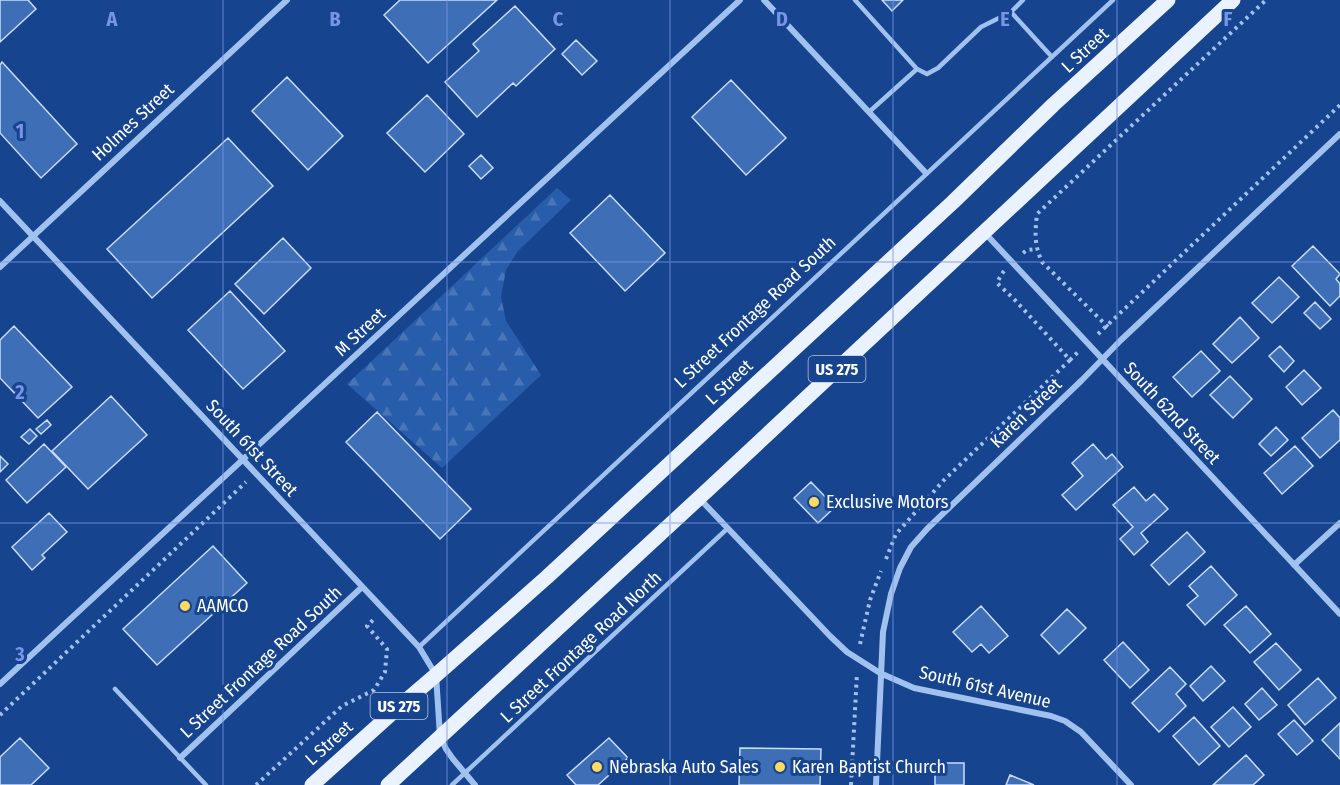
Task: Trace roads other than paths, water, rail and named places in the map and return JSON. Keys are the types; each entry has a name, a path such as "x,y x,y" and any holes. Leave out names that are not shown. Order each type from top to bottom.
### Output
{"main road":[{"name":"L Street","path":"312,785 598,530 1168,0"},
{"name":"US 275","path":"388,785 1233,0"}],"street":[{"name":"Holmes Street","path":"0,267 287,0"},
{"name":"M Street","path":"0,684 740,0"},
{"path":"764,0 926,173"},
{"name":"Karen Street","path":"876,785 883,632 891,594 900,568 911,547 1121,340 1340,134"},
{"name":"South 61st Street","path":"0,201 419,647 436,675 440,736"},
{"name":"South 62nd Street","path":"983,231 1340,614"},
{"name":"South 61st Avenue","path":"699,498 847,652 880,673 914,688 1051,716 1065,721 1081,732 1131,785"},
{"path":"1294,565 1340,523"},
{"name":"L Street Frontage Road South","path":"180,758 362,587"},
{"path":"440,736 446,749 475,785"}],"lane":[{"path":"855,0 916,69 927,74 938,68 981,27 1011,12 1023,0"},
{"name":"L Street Frontage Road South","path":"419,647 1113,0"},
{"path":"1011,12 1052,57"},
{"path":"869,112 916,69"},
{"name":"L Street Frontage Road North","path":"452,785 728,528"},
{"path":"115,689 203,784"}],"place":[{"name":"Exclusive Motors","path":"814,502"},
{"name":"AAMCO","path":"185,606"},
{"name":"Nebraska Auto Sales","path":"597,767"},
{"name":"Karen Baptist Church","path":"780,767"}]}
